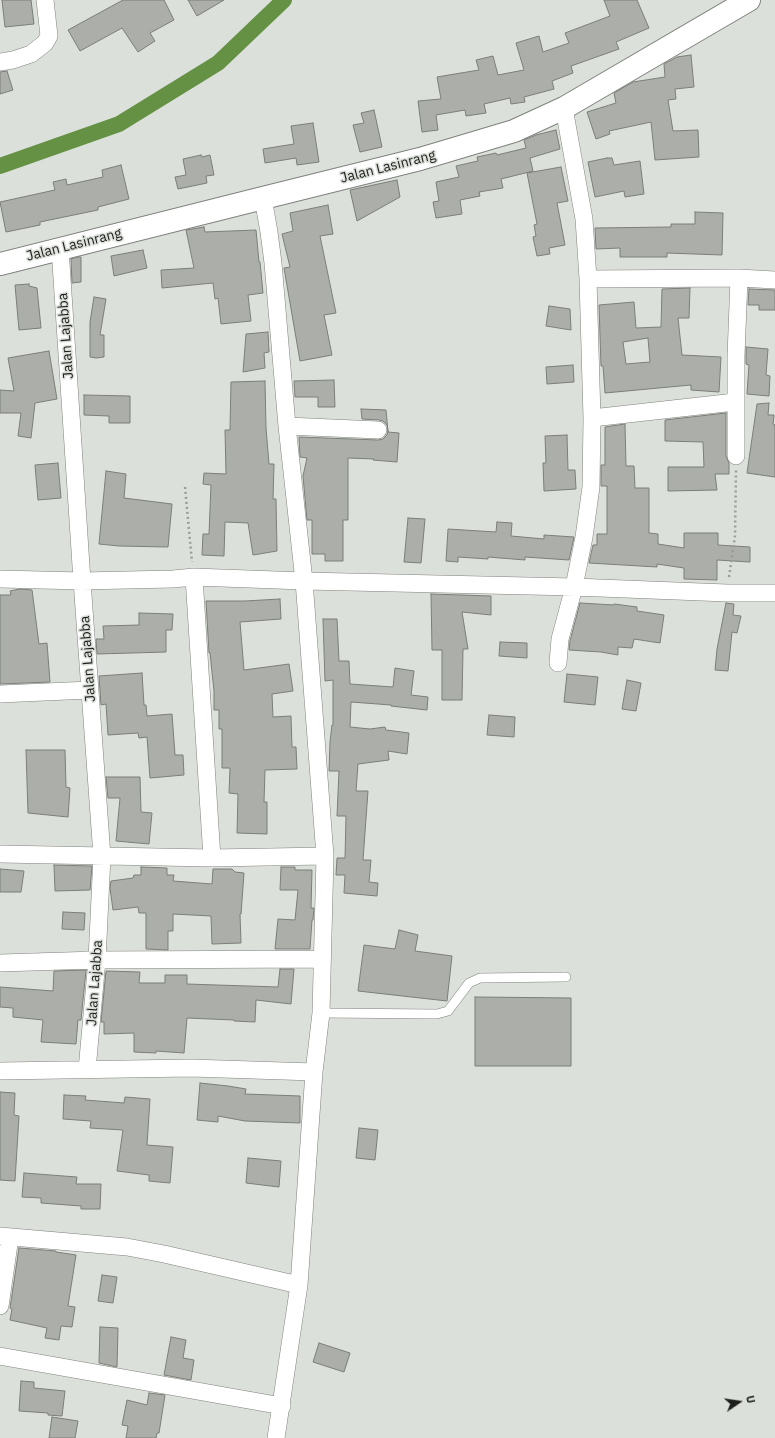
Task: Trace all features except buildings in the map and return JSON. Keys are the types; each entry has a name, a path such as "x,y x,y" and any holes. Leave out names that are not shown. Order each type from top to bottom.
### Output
{"street":[{"path":"0,62 13,60 31,54 45,43 49,36 45,0"},
{"name":"Jalan Lasinrang","path":"0,264 420,159 475,144 514,131 564,108 749,0"},
{"path":"558,663 560,639 574,587 584,537 591,487 592,418 588,280 584,219 564,108"},
{"path":"263,198 269,232 287,426 304,581 325,856 321,1013 314,1072 299,1285 276,1438"},
{"name":"Jalan Lajabba","path":"60,248 102,856 97,960 88,1070"},
{"path":"588,280 740,278 775,280"},
{"path":"736,456 736,356 740,278"},
{"path":"592,418 736,402"},
{"path":"287,426 378,430"},
{"path":"194,577 212,858"},
{"path":"0,579 82,581 173,579 194,577 574,587 727,593 775,593"},
{"path":"0,694 90,690"},
{"path":"0,854 212,858 325,856"},
{"path":"0,963 97,960 322,959"},
{"path":"0,1071 191,1068 314,1072"},
{"path":"0,1306 5,1236 127,1247 299,1285"},
{"path":"0,1356 282,1406"}],"lane":[{"path":"321,1013 436,1014 448,1011 469,984 480,978 566,977"}],"path":[{"path":"727,593 735,536 736,456"},
{"path":"185,487 194,577"}],"waterway":[{"path":"0,166 119,124 218,63 284,0"}]}
